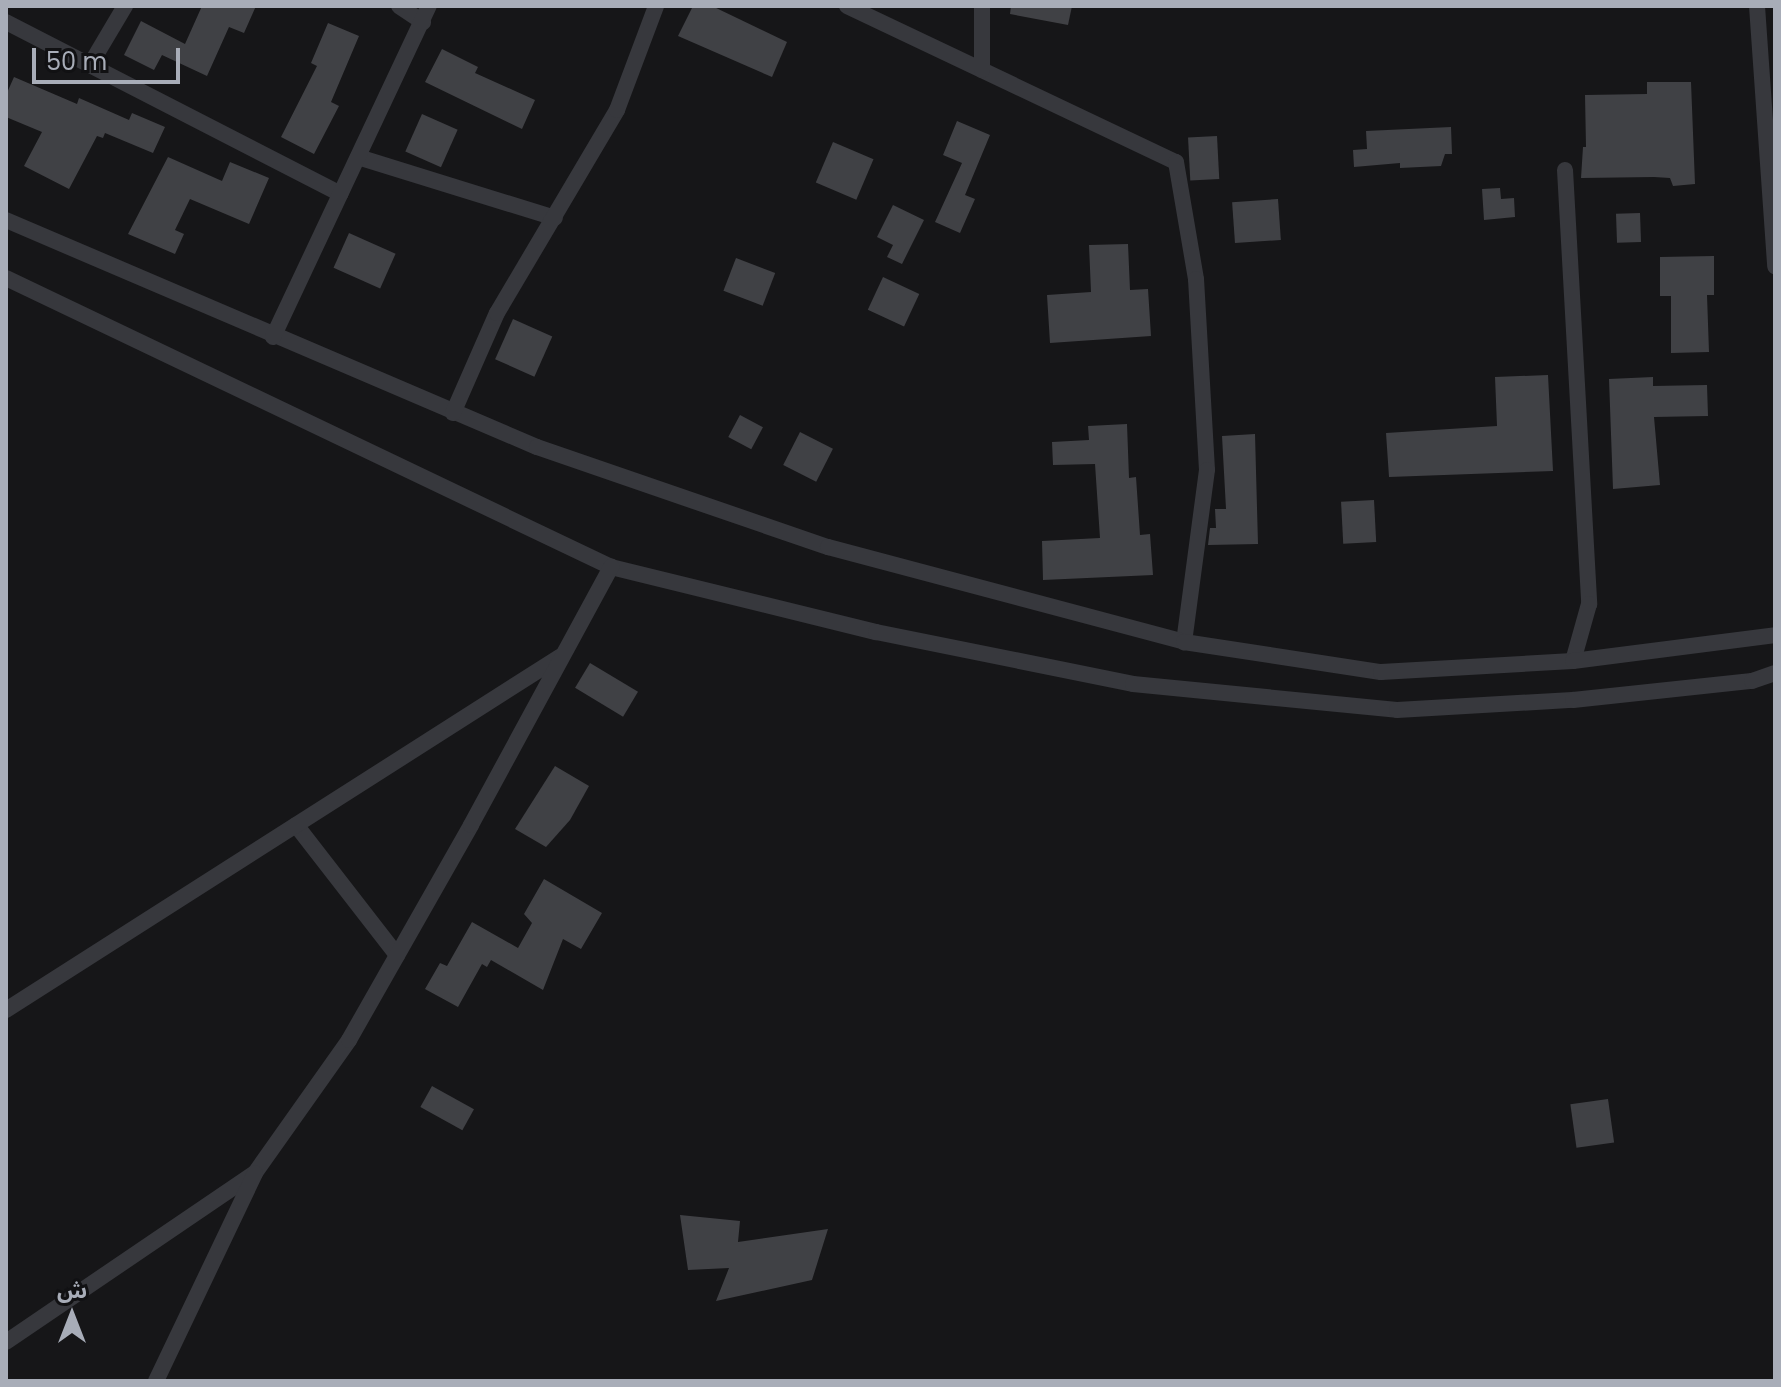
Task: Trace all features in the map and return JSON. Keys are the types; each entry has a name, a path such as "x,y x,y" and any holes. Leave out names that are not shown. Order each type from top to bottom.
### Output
{"street":[{"path":"90,65 125,6"},
{"path":"273,337 426,14 399,6"},
{"path":"453,413 497,313 617,110 656,6"},
{"path":"847,6 1176,162 1196,279 1207,470 1184,642"},
{"path":"982,6 982,70"},
{"path":"1757,6 1775,266"},
{"path":"6,22 340,194"},
{"path":"358,157 555,218"},
{"path":"1565,170 1589,604 1573,661"},
{"path":"6,220 273,337 537,447 828,547 1184,642 1381,672 1573,661 1775,635"},
{"path":"6,278 611,567 876,632 1133,684 1397,710 1573,700 1752,681 1775,673"},
{"path":"156,1381 255,1173 349,1040 611,567"},
{"path":"6,1010 564,654"},
{"path":"296,825 397,955"},
{"path":"6,1342 255,1173"}],"building":[{"path":"202,6 256,6 244,33 229,27 207,76 162,55 154,70 124,55 141,21 185,44"},
{"path":"693,6 712,6 787,42 772,77 678,36"},
{"path":"1011,6 1072,6 1068,25 1010,14"},
{"path":"328,23 359,36 331,102 339,106 314,154 281,137 317,66 311,63"},
{"path":"442,49 478,67 475,73 535,100 522,129 425,82"},
{"path":"14,77 77,104 79,98 129,120 132,113 165,127 153,153 105,133 103,138 97,136 69,189 24,166 42,132 6,117 6,95"},
{"path":"1647,82 1691,82 1695,184 1673,186 1670,178 1654,177 1581,178 1583,147 1586,147 1585,95 1647,94"},
{"path":"422,114 458,130 441,167 405,151"},
{"path":"957,121 990,135 965,195 975,199 960,233 935,222 962,163 943,155"},
{"path":"1451,127 1452,154 1445,154 1441,166 1400,168 1400,163 1354,167 1353,150 1367,149 1366,131"},
{"path":"1217,136 1219,179 1190,180 1188,138"},
{"path":"833,142 874,159 856,200 816,183"},
{"path":"168,157 222,181 230,162 269,178 249,224 190,199 175,230 184,234 175,254 128,234"},
{"path":"1500,188 1501,199 1514,198 1515,217 1484,220 1482,189"},
{"path":"1278,199 1281,240 1235,243 1232,202"},
{"path":"893,205 924,220 902,264 887,257 893,245 877,237"},
{"path":"1640,213 1641,242 1617,243 1616,214"},
{"path":"349,233 396,254 380,288 334,268"},
{"path":"1128,244 1130,290 1148,289 1151,336 1050,343 1047,295 1091,292 1089,245"},
{"path":"1714,256 1714,295 1707,295 1709,352 1671,353 1671,296 1660,296 1660,257"},
{"path":"736,258 775,273 763,306 723,291"},
{"path":"883,277 919,294 904,327 868,310"},
{"path":"513,319 552,336 534,377 495,359"},
{"path":"1548,375 1553,471 1389,477 1386,433 1497,426 1495,377"},
{"path":"1653,377 1653,386 1707,385 1708,416 1654,417 1660,485 1613,489 1609,379"},
{"path":"740,415 763,427 751,449 728,437"},
{"path":"1127,424 1129,478 1136,477 1140,535 1150,534 1153,575 1043,580 1042,541 1100,538 1095,464 1053,465 1052,442 1089,440 1088,426"},
{"path":"800,432 833,449 816,482 783,465"},
{"path":"1255,434 1258,544 1208,545 1210,528 1216,528 1215,509 1226,509 1222,436"},
{"path":"1374,500 1376,542 1343,544 1341,502"},
{"path":"590,663 638,692 623,717 575,688"},
{"path":"555,766 589,786 570,820 546,847 515,829"},
{"path":"544,879 602,913 581,949 563,939 543,990 491,960 487,967 482,964 458,1007 425,989 440,963 447,966 472,922 518,948 532,923 524,914"},
{"path":"432,1086 474,1109 462,1130 420,1107"},
{"path":"1608,1099 1614,1143 1576,1148 1570,1104"},
{"path":"680,1215 740,1221 738,1242 828,1229 812,1280 716,1301 729,1268 688,1270"}]}
